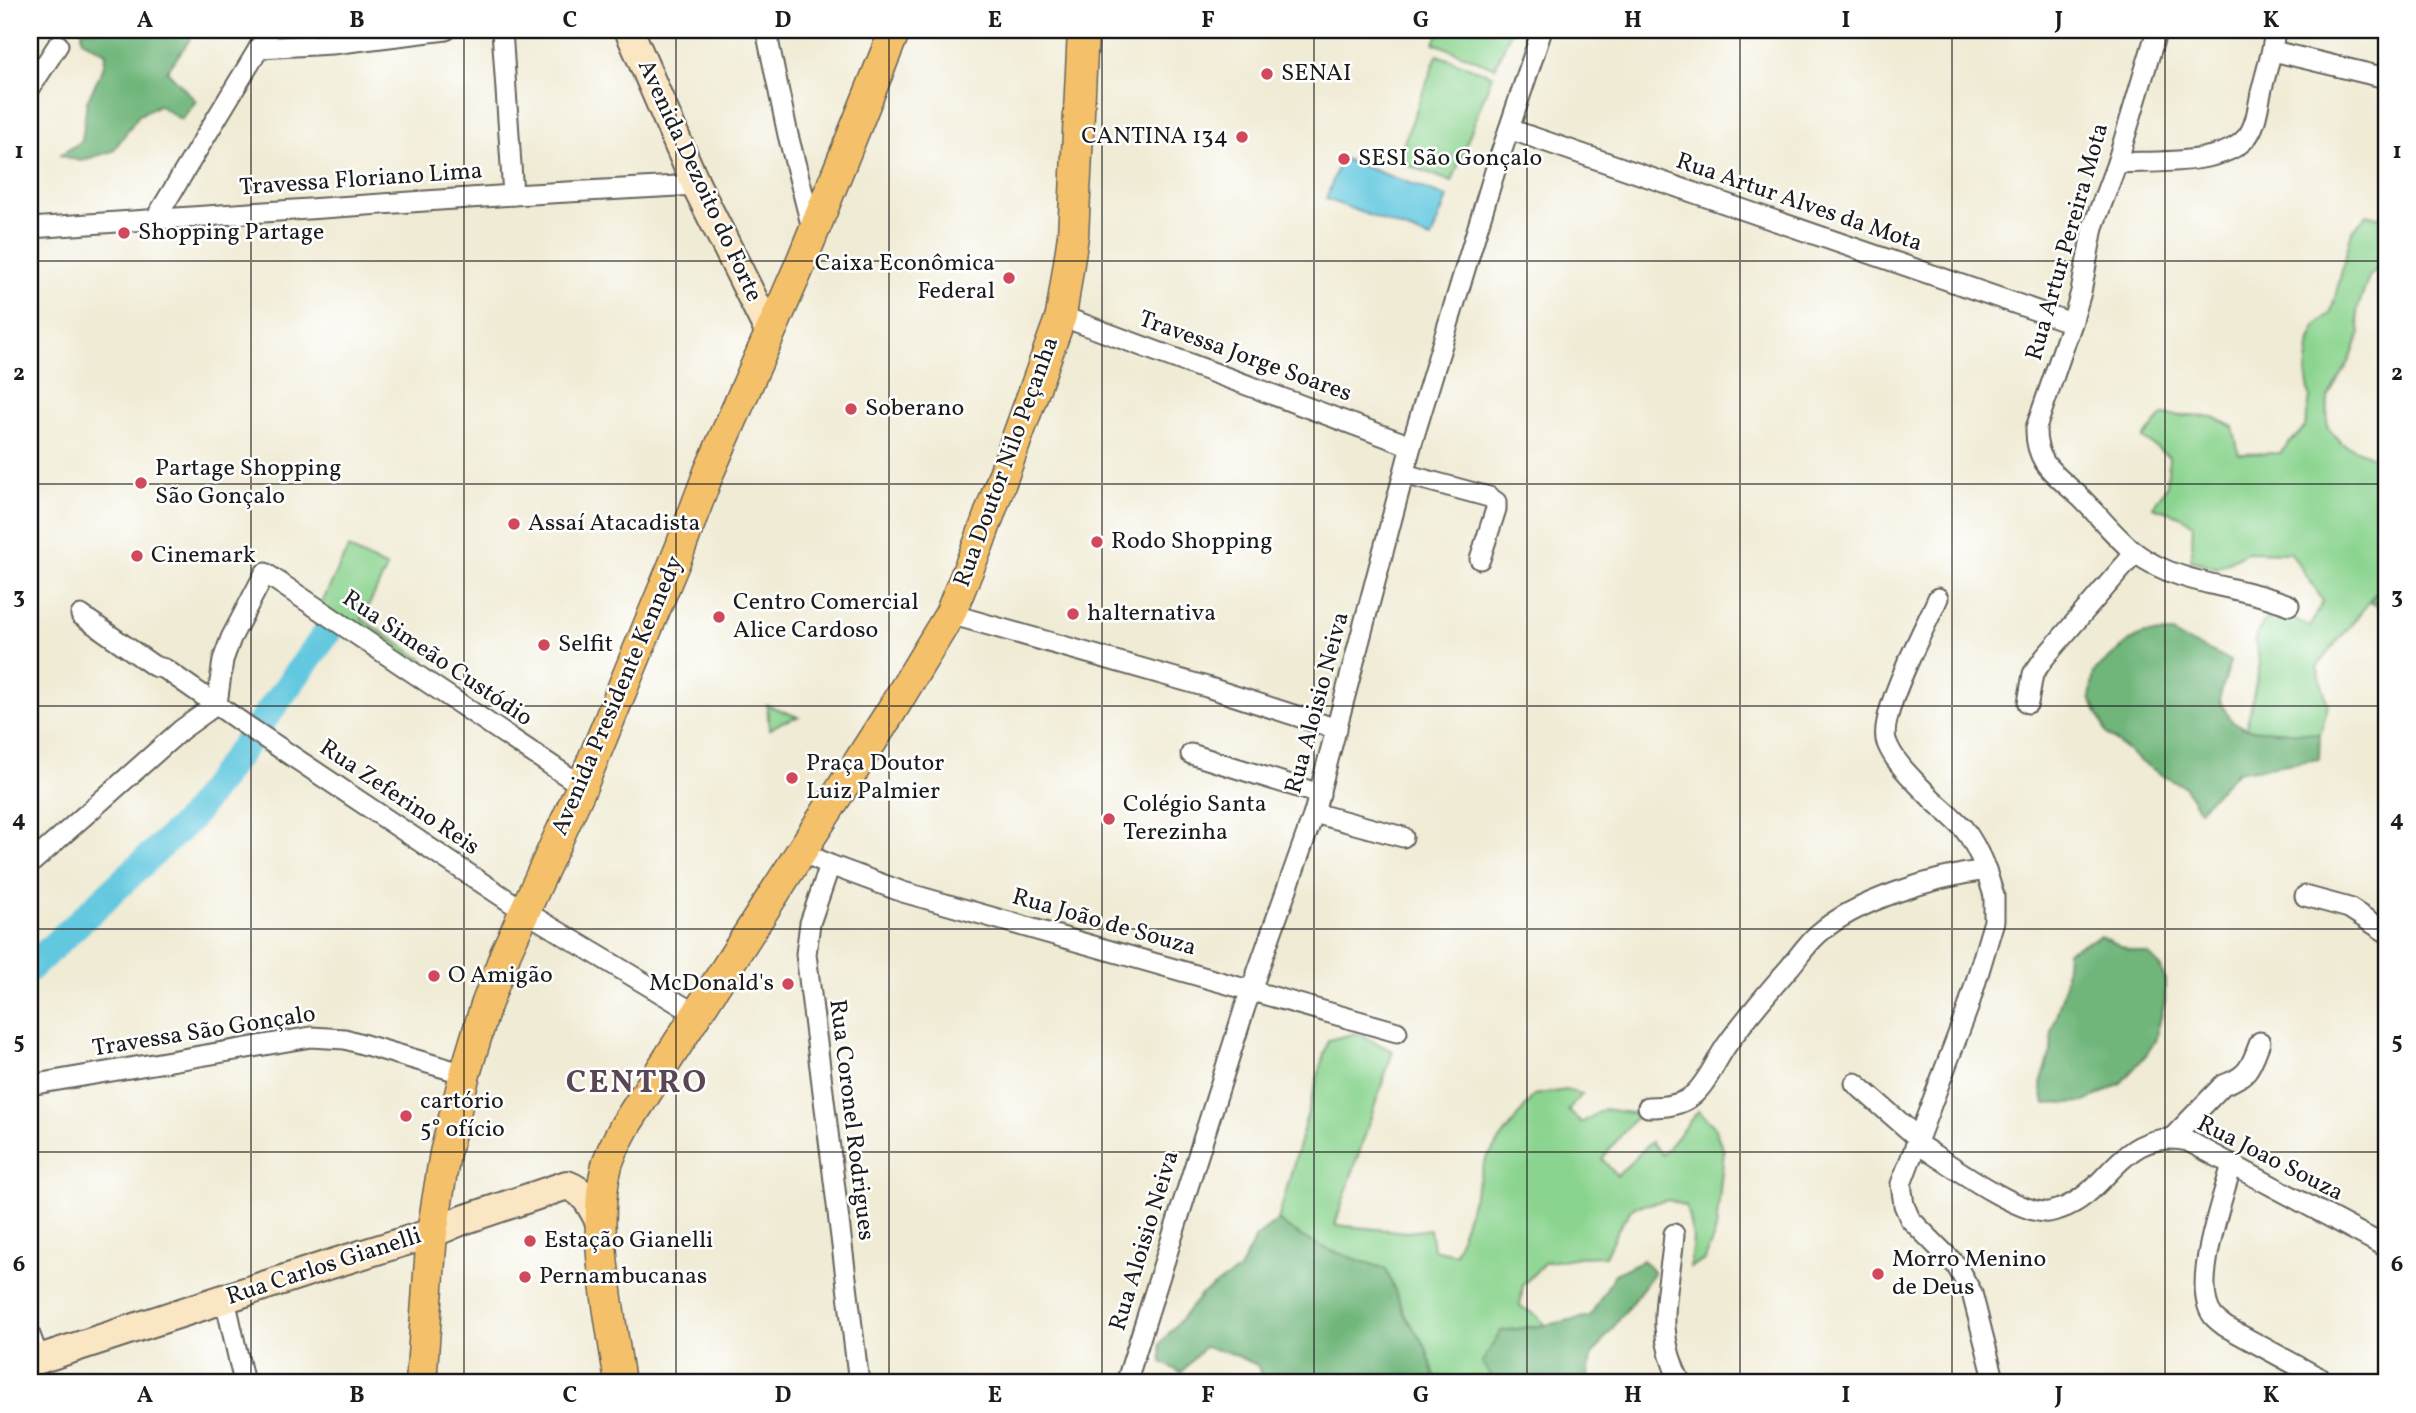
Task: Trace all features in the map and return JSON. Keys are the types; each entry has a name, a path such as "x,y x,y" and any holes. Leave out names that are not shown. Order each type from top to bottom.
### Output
{"main road":[{"name":"Avenida Presidente Kennedy","path":"421,1383 432,1233 445,1153 464,1074 485,1008 506,952 582,786 709,472 813,233 895,30"},
{"name":"Rua Doutor Nilo Peçanha","path":"620,1383 600,1222 607,1165 616,1143 696,1014 890,713 950,614 979,543 1061,316 1073,236 1083,30"}],"street":[{"path":"156,218 270,30"},
{"path":"259,48 345,43 446,30"},
{"path":"502,30 513,195"},
{"name":"Avenida Dezoito do Forte","path":"629,30 696,186 770,332"},
{"path":"766,30 788,135 813,233"},
{"name":"Rua Aloisio Neiva","path":"1126,1383 1251,990 1317,804 1411,446 1542,30"},
{"name":"Rua Artur Pereira Mota","path":"2135,553 2100,516 2045,466 2036,446 2036,428 2081,292 2093,227 2117,163 2157,30"},
{"path":"2117,163 2202,158 2235,148 2248,136 2273,51 2275,30"},
{"path":"30,88 58,45"},
{"path":"2273,51 2386,78"},
{"name":"Rua Artur Alves da Mota","path":"1509,129 2072,323"},
{"name":"Travessa Floriano Lima","path":"30,228 513,195 696,186"},
{"name":"Travessa Jorge Soares","path":"1061,316 1411,446"},
{"path":"1404,474 1489,497 1496,502 1480,559"},
{"path":"2028,703 2033,674 2045,657 2135,553 2200,581 2238,589 2289,605"},
{"name":"Rua Simeão Custódio","path":"217,704 223,660 231,638 265,573 582,786"},
{"path":"1938,598 1889,709 1884,730 1887,743 1898,761 1932,800 1962,827 1977,847 1994,896 1994,921 1968,1009 1901,1184 1904,1205 1910,1219 1956,1265 1972,1293 1995,1383"},
{"path":"950,614 1207,688 1336,729"},
{"name":"Rua Zeferino Reis","path":"81,615 154,667 165,669 524,911 696,1014"},
{"path":"31,860 181,730 217,704"},
{"path":"1191,754 1403,837"},
{"name":"Rua João de Souza","path":"800,851 830,865 903,891 1397,1032"},
{"name":"Rua Coronel Rodrigues","path":"830,865 810,923 806,954 859,1383"},
{"path":"1648,1107 1662,1107 1692,1096 1704,1082 1725,1047 1777,981 1817,935 1851,910 1897,893 1986,870"},
{"path":"2305,896 2348,908 2386,932"},
{"name":"Travessa São Gonçalo","path":"30,1084 311,1037 345,1039 464,1074"},
{"path":"2172,1138 2223,1085 2234,1081 2250,1069 2260,1042"},
{"name":"Rua Joao Souza","path":"1855,1083 1917,1141 2004,1197 2029,1209 2047,1213 2070,1205 2133,1150 2152,1141 2172,1138 2188,1141 2386,1247"},
{"path":"2232,1164 2204,1271 2204,1290 2213,1317 2226,1327 2329,1383"},
{"name":"Rua Carlos Gianelli","path":"33,1352 225,1299 432,1233 567,1185 580,1190 600,1222"},
{"path":"1674,1234 1664,1335 1667,1352 1681,1383"},
{"path":"225,1299 244,1383"}],"green space":[{"path":"82,30 191,30 191,38 167,71 196,101 181,120 159,105 139,115 113,151 80,161 60,155 82,141 87,101 103,69 106,53 82,40"},
{"path":"1440,30 1511,30 1495,68 1434,43"},
{"path":"1437,55 1492,75 1452,182 1397,161"},
{"path":"2367,214 2386,219 2386,258 2369,277 2357,310 2360,334 2349,362 2328,397 2327,427 2341,443 2375,458 2386,456 2386,581 2317,667 2328,706 2320,734 2246,729 2260,664 2255,639 2265,619 2286,617 2311,626 2323,601 2291,553 2247,552 2217,568 2191,560 2193,525 2182,517 2153,507 2167,485 2169,457 2143,438 2163,415 2214,417 2233,427 2239,454 2280,453 2305,427 2310,398 2306,372 2310,340 2316,326 2331,313 2352,231"},
{"path":"348,548 387,568 362,619 425,661 420,670 321,605"},
{"path":"2386,581 2386,610 2369,602"},
{"path":"2173,633 2230,661 2219,700 2230,719 2246,729 2320,734 2319,759 2237,772 2199,810 2184,786 2140,761 2107,734 2090,698 2094,672 2128,642 2144,634"},
{"path":"767,705 798,717 769,730"},
{"path":"2101,936 2129,950 2149,954 2161,968 2165,981 2165,1001 2155,1041 2121,1083 2085,1102 2045,1104 2041,1084 2051,1052 2052,1030 2064,989 2067,951"},
{"path":"1356,1033 1393,1051 1335,1225 1408,1232 1430,1229 1433,1249 1455,1254 1486,1159 1534,1095 1566,1090 1582,1094 1568,1110 1581,1123 1604,1109 1638,1114 1602,1159 1617,1176 1651,1142 1662,1155 1698,1111 1713,1125 1724,1151 1716,1229 1705,1260 1690,1267 1693,1237 1686,1206 1669,1200 1633,1207 1618,1229 1605,1256 1544,1263 1523,1285 1520,1306 1546,1325 1501,1331 1483,1362 1495,1383 1437,1383 1425,1345 1405,1316 1386,1269 1316,1244 1278,1220 1328,1040"},
{"path":"1278,1220 1316,1244 1386,1269 1405,1316 1425,1345 1437,1383 1266,1383 1257,1365 1228,1352 1204,1347 1181,1373 1162,1362 1160,1344 1202,1294 1239,1270 1256,1237"},
{"path":"1643,1260 1654,1273 1591,1357 1587,1383 1495,1383 1482,1362 1501,1331 1590,1316 1615,1274"}],"water":[{"path":"1341,158 1447,197 1431,239 1326,199"}],"waterway":[{"path":"30,968 190,819 330,629"}],"place":[{"name":"SENAI","path":"1267,74"},
{"name":"CANTINA 134","path":"1242,137"},
{"name":"SESI São Gonçalo","path":"1344,159"},
{"name":"Shopping Partage","path":"124,233"},
{"name":"Caixa Econômica Federal","path":"1009,278"},
{"name":"Soberano","path":"851,409"},
{"name":"Partage Shopping São Gonçalo","path":"141,483"},
{"name":"Assaí Atacadista","path":"514,524"},
{"name":"Rodo Shopping","path":"1097,542"},
{"name":"Cinemark","path":"137,556"},
{"name":"halternativa","path":"1073,614"},
{"name":"Centro Comercial Alice Cardoso","path":"719,617"},
{"name":"Selfit","path":"544,645"},
{"name":"Praça Doutor Luiz Palmier","path":"792,778"},
{"name":"Colégio Santa Terezinha","path":"1109,819"},
{"name":"O Amigão","path":"434,976"},
{"name":"McDonald's","path":"788,984"},
{"name":"cartório 5° ofício","path":"406,1116"},
{"name":"Estação Gianelli","path":"530,1241"},
{"name":"Morro Menino de Deus","path":"1878,1274"},
{"name":"Pernambucanas","path":"525,1277"}],"district":[{"name":"CENTRO","path":"637,1084"}]}
